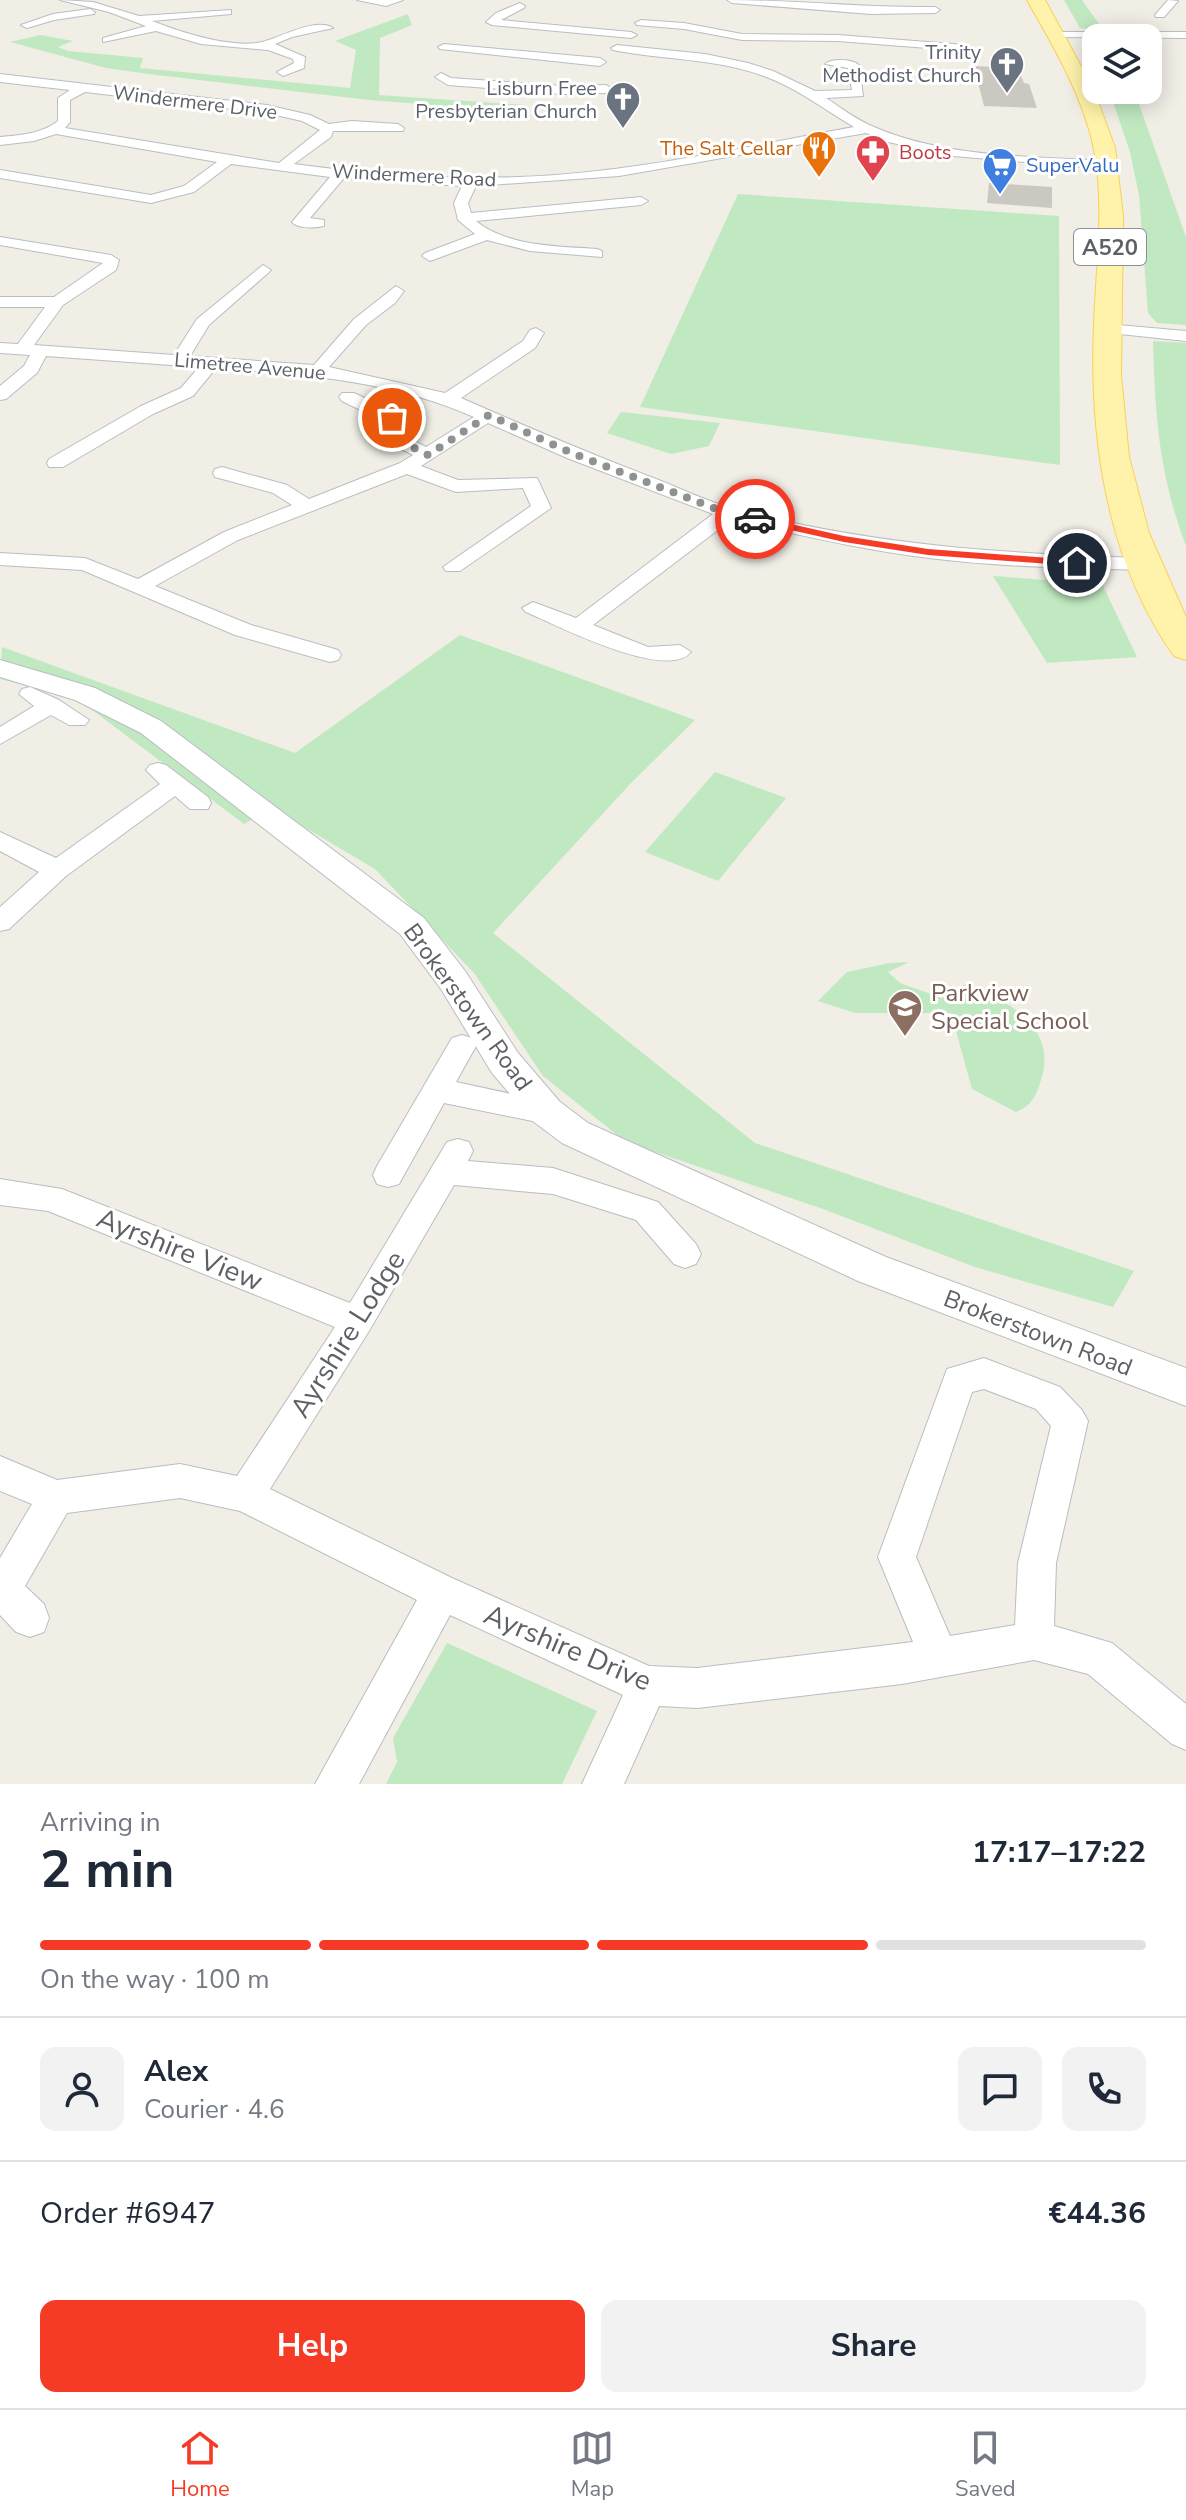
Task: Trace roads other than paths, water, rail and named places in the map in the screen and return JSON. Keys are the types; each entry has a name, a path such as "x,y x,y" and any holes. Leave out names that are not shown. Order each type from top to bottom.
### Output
{"main road":[{"name":"A520","path":"1036,0 1092,108 1107,165 1110,238 1107,423 1112,456 1123,508 1143,564 1186,649"}],"street":[{"path":"67,0 109,8 174,35 226,44 266,44 288,50 299,57 300,65 283,72"},
{"path":"362,0 386,3 398,0"},
{"path":"732,0 838,4 871,11 936,10"},
{"path":"1160,15 1170,0 1186,0"},
{"path":"27,25 53,17 109,8"},
{"path":"533,12 518,8 492,22 631,35"},
{"path":"138,20 172,15 203,17 227,12"},
{"path":"443,80 607,92 597,72 600,62 631,35 641,21 742,37 838,38 958,46"},
{"path":"107,40 153,28"},
{"path":"266,44 289,34 327,28"},
{"path":"1056,35 1186,35"},
{"path":"207,53 226,44"},
{"path":"617,48 760,69 815,95 867,129 950,151 1107,165"},
{"path":"448,50 600,62"},
{"path":"815,95 859,93 853,65 831,64"},
{"name":"Windermere Drive","path":"0,78 267,109 306,118 327,128"},
{"path":"0,141 57,130 64,122 64,98 83,88"},
{"path":"283,166 326,134 327,128 352,125 404,128"},
{"name":"Windermere Road","path":"57,130 283,166 471,182 604,172 867,129"},
{"path":"0,174 151,199 189,189 229,159"},
{"path":"319,223 299,222 341,173"},
{"path":"471,182 464,191 462,203 465,218 484,236 522,246 597,254"},
{"path":"465,218 641,201"},
{"path":"430,256 484,236"},
{"path":"0,241 111,260 111,267 57,302 32,350 31,369 0,395"},
{"path":"180,359 203,322 263,270"},
{"path":"318,370 360,322 396,291"},
{"path":"0,302 57,302"},
{"path":"1107,329 1186,336"},
{"path":"448,399 529,344 536,333"},
{"name":"Limetree Avenue","path":"0,348 318,370 448,399 574,454 727,513 844,539 928,552 1015,560 1143,564"},
{"path":"56,463 147,410 187,392 213,361"},
{"path":"348,397 392,418 394,438 428,455"},
{"path":"141,585 231,536 407,467 489,415"},
{"path":"407,467 456,486 530,482 541,508 453,567"},
{"path":"222,473 280,489 309,507"},
{"path":"577,627 727,513"},
{"path":"0,559 85,564 243,630 330,655"},
{"path":"533,608 645,654 680,652"},
{"name":"Brokerstown Road","path":"0,668 85,694 151,727 412,926 453,980 505,1063 547,1112 588,1139 872,1269 1186,1387"},
{"path":"0,737 41,700 77,720"},
{"path":"0,922 167,777 199,803"},
{"path":"0,840 57,870"},
{"path":"388,1175 462,1046"},
{"path":"437,1090 547,1112"},
{"name":"Ayrshire Lodge","path":"245,1495 357,1321 452,1161 553,1181 647,1211 685,1254"},
{"name":"Ayrshire View","path":"0,1192 51,1198 357,1321"},
{"path":"939,1657 897,1557 959,1380 984,1373 1048,1398 1070,1421 1037,1563 1034,1641"},
{"path":"0,1473 56,1497 1,1589 30,1618"},
{"name":"Ayrshire Drive","path":"56,1497 180,1481 245,1495 439,1591 648,1686 697,1688 939,1657 1034,1641 1098,1657 1186,1730"},
{"path":"336,1784 429,1620 439,1591"},
{"path":"603,1784 648,1686"}],"place":[{"name":"Trinity Methodist Church","path":"1007,95"},
{"name":"Lisburn Free Presbyterian Church","path":"623,130"},
{"name":"The Salt Cellar","path":"819,179"},
{"name":"Boots","path":"873,183"},
{"name":"SuperValu","path":"1000,196"},
{"name":"Parkview Special School","path":"905,1038"}]}
